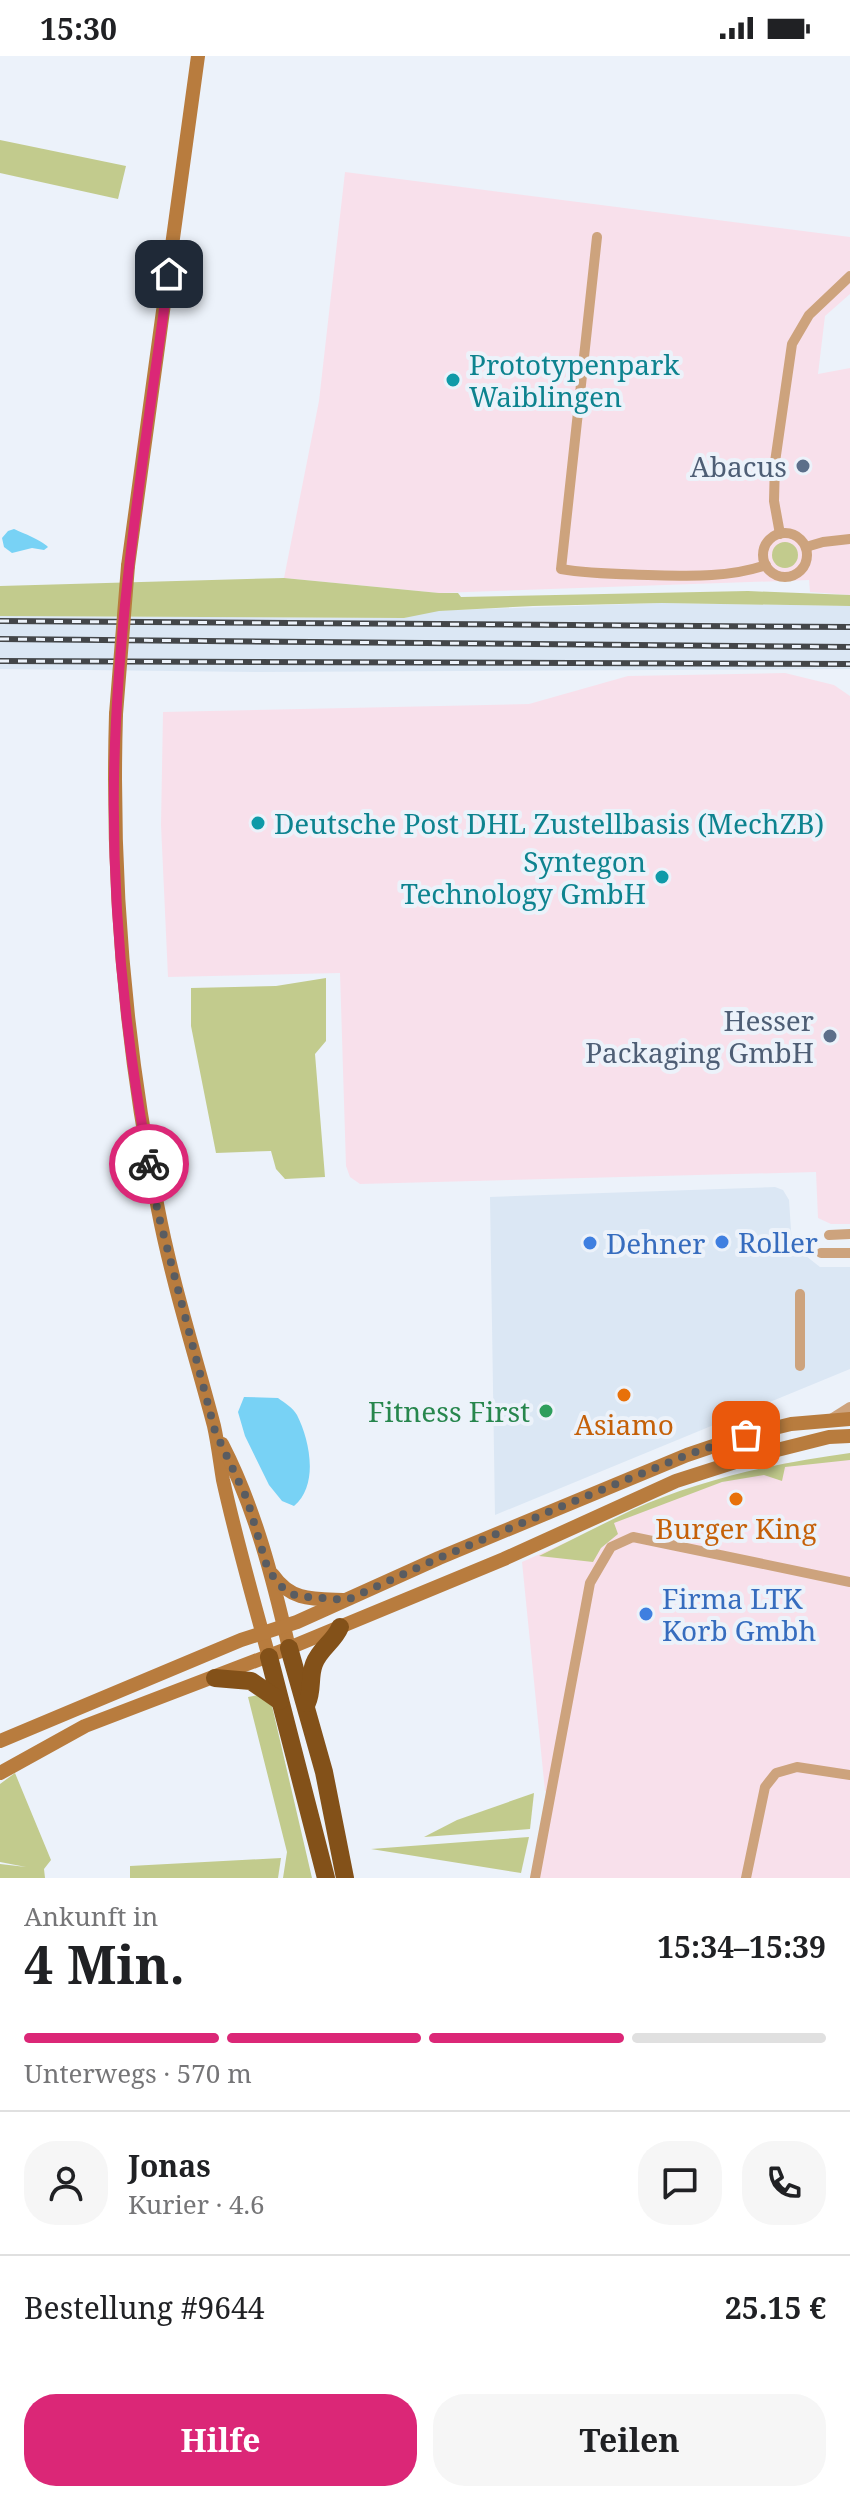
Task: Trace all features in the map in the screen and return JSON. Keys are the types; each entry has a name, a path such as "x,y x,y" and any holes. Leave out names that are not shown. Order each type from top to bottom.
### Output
{"highway":[{"path":"305,1705 312,1693 315,1662 336,1639 340,1627"},
{"path":"289,1648 324,1772 345,1878"},
{"path":"269,1657 326,1878"},
{"path":"215,1678 251,1681 280,1701"}],"main road":[{"path":"198,56 128,566 114,781 118,920 131,1059 158,1213 215,1431 223,1481 269,1657"},
{"path":"0,1741 347,1600 439,1558 687,1455 791,1424 850,1419"},
{"path":"215,1431 247,1499 289,1648"},
{"path":"0,1773 85,1726 269,1657 504,1559 676,1481 757,1455 829,1437 850,1436"},
{"path":"268,1570 282,1587 296,1596 347,1600"}],"street":[{"path":"597,237 561,569 584,573 709,577 742,573 766,565"},
{"path":"780,534 774,501 775,462 792,344 809,315 850,276"},
{"path":"780,534 796,536 806,547 806,561 795,574 779,576 766,565 764,549 770,540 780,534"},
{"path":"806,547 850,539"},
{"path":"829,1235 850,1234"},
{"path":"821,1253 850,1253"},
{"path":"800,1294 800,1366"},
{"path":"830,1420 850,1407"},
{"path":"535,1878 590,1583 611,1547 633,1537 850,1582"},
{"path":"746,1878 765,1787 776,1773 797,1767 850,1775"}],"shaded area":[{"path":"345,172 850,237 850,294 825,316 818,374 850,368 850,595 810,592 809,580 439,593 284,578 319,401"},
{"path":"662,603 850,606 850,669 258,672 0,669 0,616 404,618 423,611"},
{"name":"Syntegon Technology GmbH","path":"785,673 834,685 850,696 850,1224 831,1224 818,1218 816,1172 360,1184 350,1177 346,1166 340,973 168,977 161,825 163,712 529,704 628,676"},
{"path":"775,1187 783,1190 789,1200 792,1245 820,1267 850,1267 850,1369 495,1515 490,1197"},
{"path":"850,1458 850,1878 539,1878 555,1795 545,1791 522,1562 659,1501 786,1463"}],"green space":[{"path":"0,140 126,166 118,199 0,173"},
{"path":"785,542 794,546 798,555 794,564 785,568 776,564 772,555 776,546"},
{"path":"284,578 458,593 461,597 748,591 850,595 850,606 662,603 533,606 439,611 404,618 0,616 0,586"},
{"path":"326,978 326,1041 315,1054 325,1177 285,1179 276,1169 271,1151 216,1153 191,1026 191,988 276,986"},
{"path":"850,1453 850,1460 785,1467 782,1481 764,1475 722,1482 614,1523 618,1534 601,1548 593,1562 539,1556 632,1510 685,1489 767,1467"},
{"path":"263,1694 272,1706 312,1878 283,1878 287,1852 248,1697"},
{"path":"15,1773 51,1860 44,1869 45,1878 0,1878 0,1864 26,1867 0,1862 0,1784"},
{"path":"534,1793 530,1829 424,1837 457,1820"},
{"path":"529,1837 521,1873 371,1849"},
{"path":"281,1858 278,1878 130,1878 130,1866"}],"water":[{"path":"14,529 48,547 12,553 4,547 2,538"},
{"path":"244,1397 278,1398 297,1415 306,1437 310,1462 307,1487 294,1506 282,1501 269,1485 245,1436 238,1412"}],"railway":[{"path":"0,621 850,627"},
{"path":"0,639 850,647"},
{"path":"0,661 850,664"}],"way so far":[{"path":"149,1164 158,1213 215,1431 237,1472 268,1570 282,1587 296,1596 347,1600 577,1500 687,1455 746,1435"}],"place":[{"name":"Prototypenpark Waiblingen","path":"453,380"},
{"name":"Abacus","path":"803,466"},
{"name":"Deutsche Post DHL Zustellbasis (MechZB)","path":"258,823"},
{"name":"Syntegon Technology GmbH","path":"662,877"},
{"name":"Hesser Packaging GmbH","path":"830,1036"},
{"name":"Roller","path":"722,1242"},
{"name":"Dehner","path":"590,1243"},
{"name":"Asiamo","path":"624,1395"},
{"name":"Fitness First","path":"546,1411"},
{"name":"Burger King","path":"736,1499"},
{"name":"Firma LTK Korb Gmbh","path":"646,1614"}],"route":[{"path":"149,1164 131,1059 122,980 114,781 128,566 169,274"}]}
